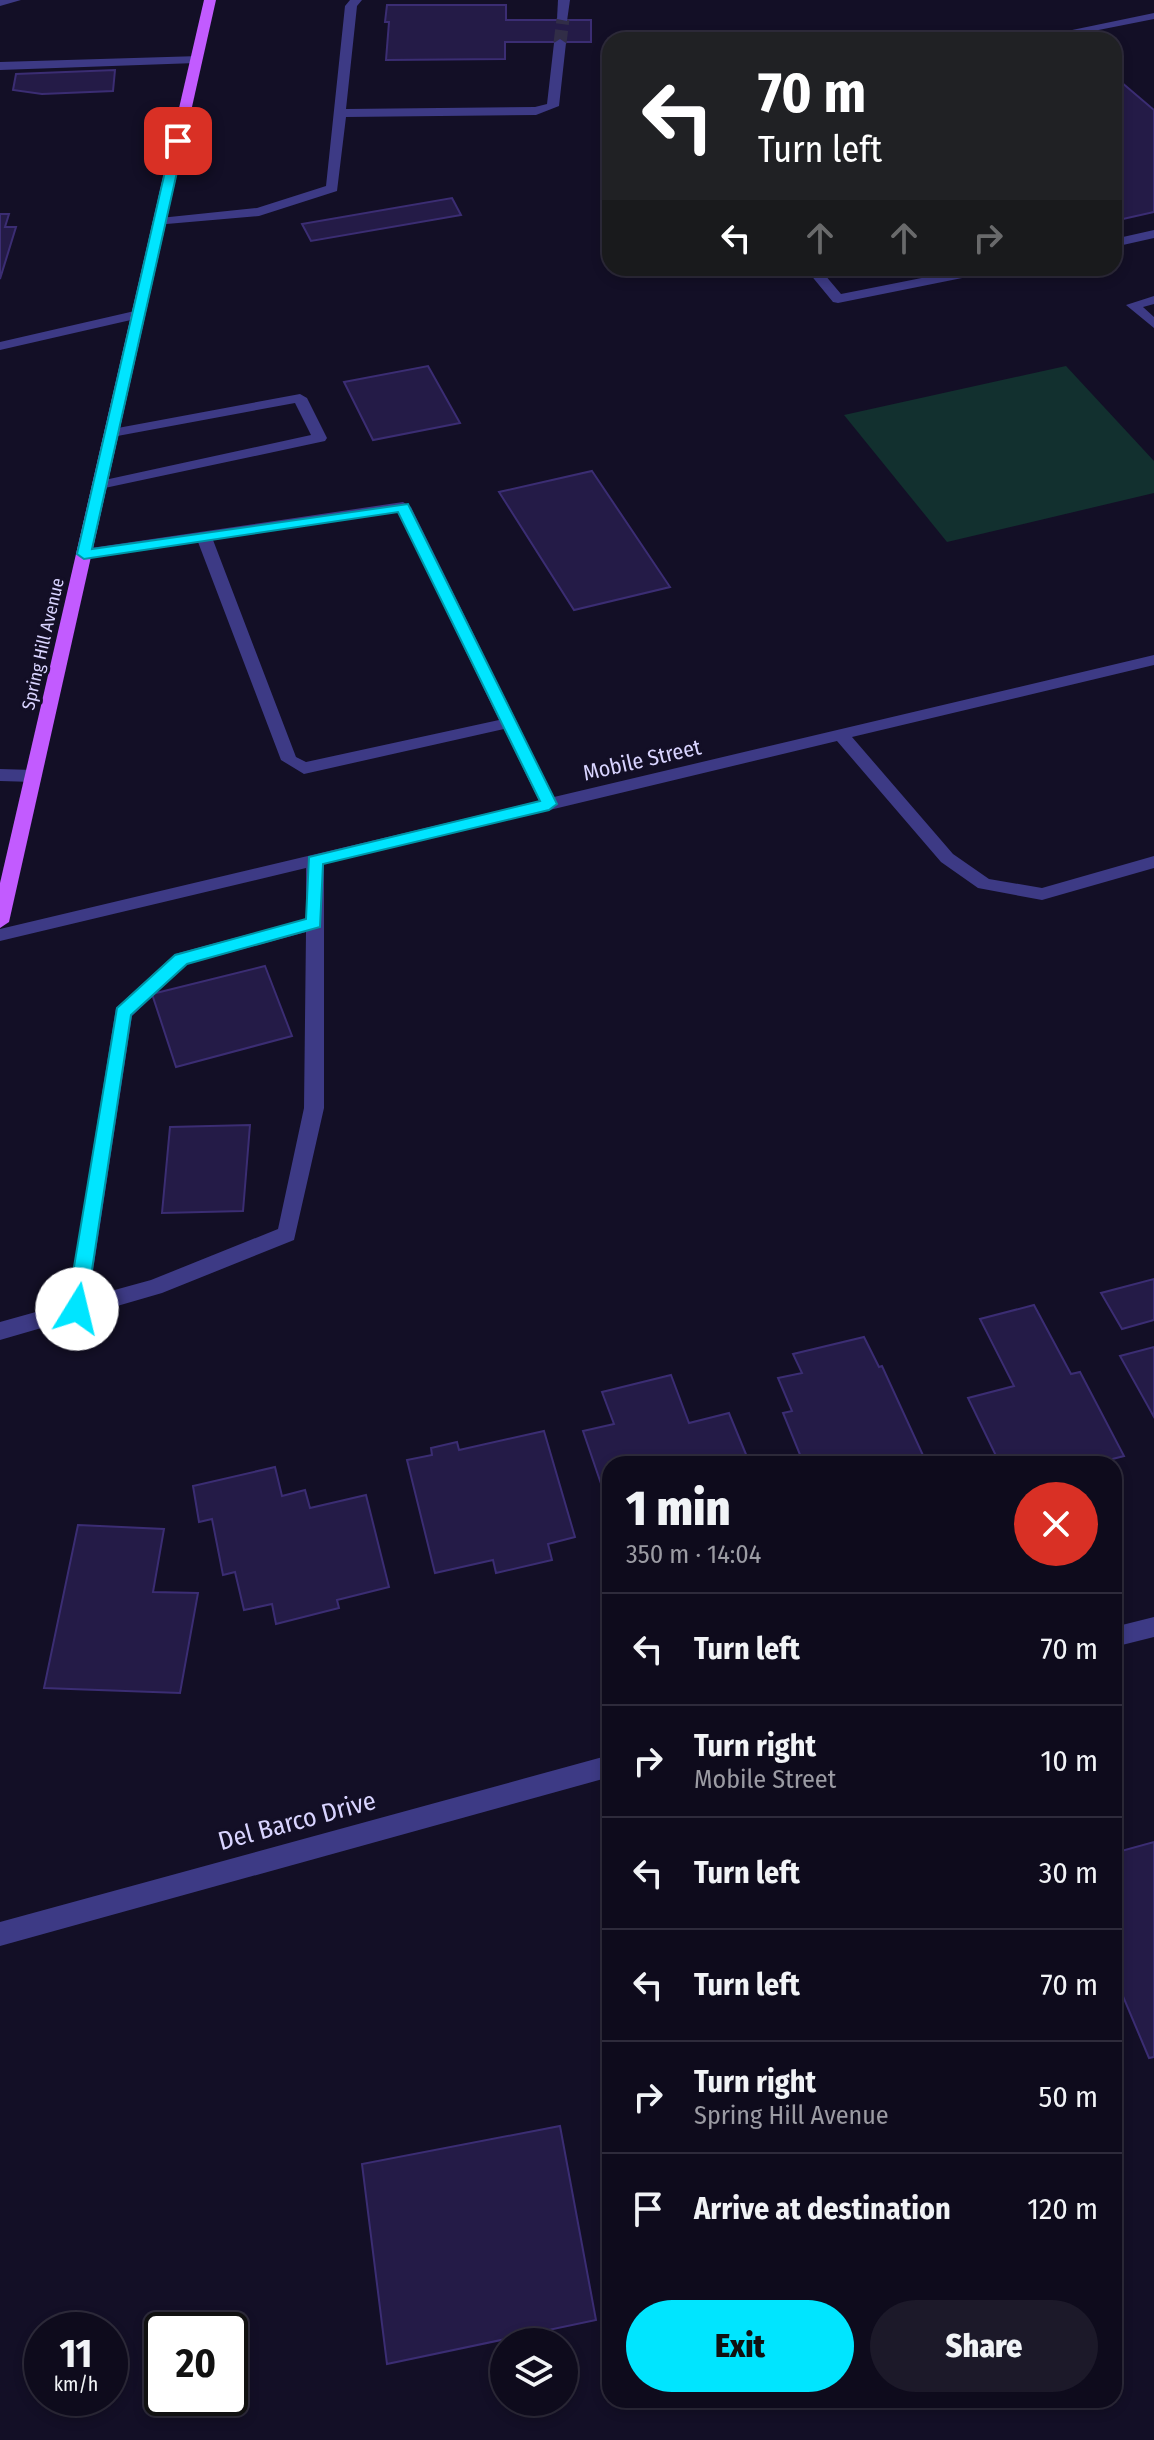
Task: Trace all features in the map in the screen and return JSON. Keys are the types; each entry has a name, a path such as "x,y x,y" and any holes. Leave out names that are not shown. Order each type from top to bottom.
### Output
{"main road":[{"name":"Spring Hill Avenue","path":"0,922 210,0"}],"street":[{"path":"0,3 15,0"},
{"path":"160,222 259,212 332,188 351,6 356,0"},
{"path":"563,19 564,0"},
{"path":"1143,0 1154,9"},
{"path":"1071,32 1154,16"},
{"path":"340,113 536,111 553,106 560,43"},
{"path":"0,66 196,59"},
{"path":"1122,241 1154,234"},
{"path":"819,276 838,299 941,276"},
{"path":"1154,300 1133,305 1154,324"},
{"path":"0,346 139,314"},
{"path":"100,485 320,438 300,398 112,433"},
{"path":"84,554 403,507 549,804"},
{"path":"204,537 289,760 304,768 509,723"},
{"name":"Mobile Street","path":"0,935 1154,660"},
{"path":"841,735 947,858 984,884 1042,894 1154,862"},
{"path":"0,775 34,776"},
{"path":"0,1331 155,1287 287,1234 314,1108 315,860"},
{"path":"77,1309 123,1013 181,959 315,923"},
{"path":"1122,1635 1154,1627"},
{"name":"Del Barco Drive","path":"0,1934 602,1768"}],"green space":[{"path":"1066,366 1154,461 1154,493 947,542 844,415"}],"building":[{"path":"387,5 506,5 506,20 591,20 591,42 505,42 505,59 386,60"},
{"path":"115,70 113,91 42,94 13,90 16,74"},
{"path":"1122,83 1154,110 1154,212 1122,219"},
{"path":"452,198 461,215 311,241 302,224"},
{"path":"0,214 9,214 5,227 16,227 0,279"},
{"path":"428,366 460,423 373,440 344,382"},
{"path":"592,471 670,587 574,610 499,492"},
{"path":"265,966 292,1036 176,1067 152,994"},
{"path":"250,1125 243,1211 162,1213 170,1127"},
{"path":"1154,1279 1154,1320 1122,1329 1101,1293"},
{"path":"1034,1305 1071,1374 1080,1372 1124,1456 996,1456 968,1398 1014,1386 980,1319"},
{"path":"864,1337 879,1367 882,1366 923,1456 801,1456 783,1413 792,1411 778,1378 802,1373 793,1354"},
{"path":"1154,1347 1154,1417 1120,1356"},
{"path":"671,1375 689,1423 729,1413 747,1456 602,1456 602,1487 583,1431 614,1424 602,1392"},
{"path":"544,1431 575,1537 548,1544 552,1560 496,1573 493,1560 435,1573 407,1460 432,1455 431,1448 457,1442 459,1450"},
{"path":"275,1467 282,1496 305,1490 310,1508 366,1495 389,1587 337,1600 339,1608 276,1624 272,1604 244,1610 235,1572 223,1575 212,1519 199,1522 193,1486"},
{"path":"78,1525 164,1529 153,1592 198,1593 180,1693 44,1688"},
{"path":"1154,1842 1154,2057 1149,2058 1122,1994 1122,1851"},
{"path":"560,2126 596,2320 558,2328 490,2328 490,2342 387,2364 362,2164"}],"tunnel":[{"path":"560,43 563,19"}],"route":[{"path":"77,1309 123,1013 181,959 315,923 315,860 549,804 403,507 84,554 178,141"}]}
